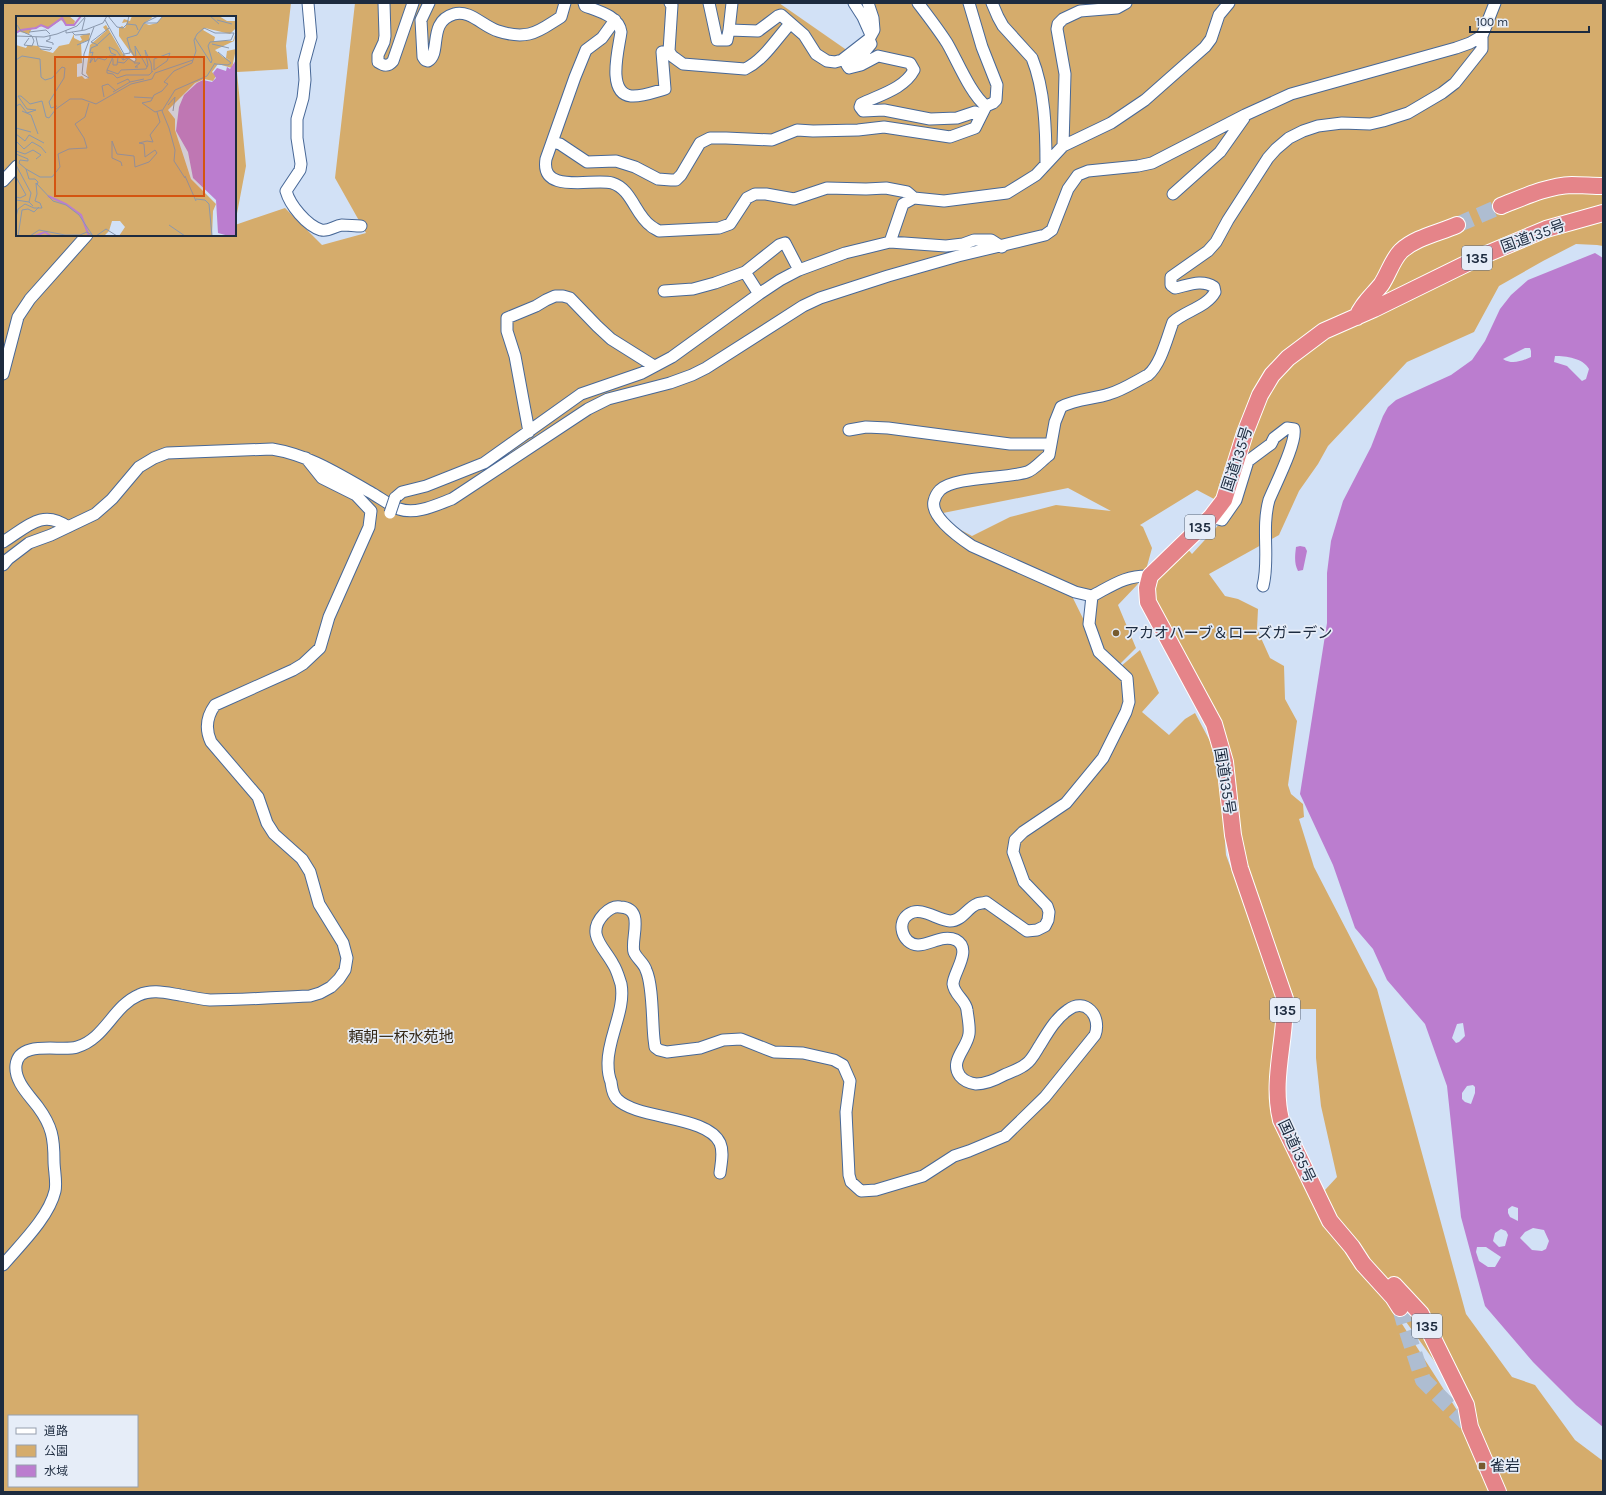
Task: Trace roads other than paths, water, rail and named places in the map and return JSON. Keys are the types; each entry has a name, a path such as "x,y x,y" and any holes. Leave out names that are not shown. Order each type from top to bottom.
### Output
{"highway":[{"path":"1501,206 1539,191 1571,185 1603,186"},
{"name":"国道135号","path":"1400,1308 1393,1297 1363,1264 1352,1247 1330,1221 1280,1120 1277,1104 1277,1084 1285,1014 1285,999 1240,868 1233,835 1225,762 1214,724 1148,602 1147,588 1150,576 1211,516 1224,500 1245,432 1260,395 1272,375 1288,358 1324,331 1357,317 1482,256 1546,229 1603,213"},
{"name":"135","path":"1357,317 1360,308 1382,284 1400,252 1418,240 1457,225"},
{"name":"国道135号","path":"1352,1247 1382,1271 1421,1314 1466,1405 1470,1427 1498,1492"}],"street":[{"path":"308,3 311,37 304,63 305,80 303,98 297,119 297,138 301,164 300,170 286,191 288,197 299,214 321,230 331,230 341,225 361,226"},
{"path":"384,3 384,42 378,62 386,66 391,64 393,61 413,3"},
{"path":"430,3 421,20 423,56 425,60 428,61 432,58 437,32 440,25 444,19 454,13 466,14 498,31 516,35 530,34 542,29 561,17 565,3"},
{"path":"584,3 585,6 615,20 619,24 621,32 615,77 622,93 632,96 665,89 662,52 669,51"},
{"path":"709,3 716,40 727,40 732,3"},
{"path":"854,3 863,17 870,37 870,44 861,56 847,66 849,68 861,65 878,56 910,63 914,70 912,76 898,87 861,104 860,107 862,111 884,110 930,119 957,118 984,110 996,100 997,85 982,48 969,3"},
{"path":"729,30 758,30 781,15 784,16 790,24 804,35 816,54 827,61 842,60 870,37 874,30 873,18 868,3"},
{"path":"552,142 560,144 587,162 621,162 635,167 654,178 676,180 681,175 700,143 710,138 772,140 797,130 858,130 884,127 950,137 975,128 979,123 984,110 981,102 973,91 946,42 918,3"},
{"path":"992,3 1003,26 1032,58 1035,65 1040,86 1046,139 1046,164"},
{"path":"1063,146 1065,74 1057,30 1058,24 1063,19 1080,11 1117,8 1126,3"},
{"path":"890,242 903,204 914,198 944,200 1007,193 1015,190 1036,175 1063,146 1111,124 1145,100 1205,47 1212,39 1219,15 1229,3"},
{"path":"1150,576 1138,575 1128,578 1092,596 1075,592 972,546 960,539 935,514 933,506 936,496 940,490 963,481 1028,472 1049,455 1055,422 1061,406 1067,403 1111,393 1148,375 1157,363 1173,322 1212,296 1215,292 1214,287 1208,283 1194,283 1175,288 1171,285 1171,277 1208,251 1216,242 1228,220 1276,149 1289,138 1318,126 1342,123 1370,124 1383,121 1408,113 1442,93 1455,83 1482,49 1482,36 1496,3"},
{"path":"671,4 669,51 672,56 683,64 742,70 752,65 769,49 790,24"},
{"path":"615,20 602,38 586,50 575,77 546,159 546,167 554,179 566,183 597,181 617,185 626,194 650,226 659,231 719,228 726,226 730,224 747,198 755,194 766,194 794,199 827,188 886,188 907,192 914,198"},
{"path":"3,566 8,559 25,545 95,514 112,498 139,467 154,458 167,453 272,449 284,451 320,464 399,509 417,510 433,507 452,498 588,409 608,399 692,376 803,306 820,298 888,276 958,256 1045,236 1052,230 1068,189 1078,175 1088,171 1138,166 1152,163 1245,115 1291,94 1456,48 1470,43 1482,36"},
{"path":"1173,194 1220,152 1245,115"},
{"path":"3,181 16,167"},
{"path":"3,374 18,317 30,299 86,236"},
{"path":"390,513 395,498 402,492 426,486 484,463 581,394 642,373 672,357 759,294 780,280 799,270 845,253 890,242 946,246 963,244 974,240 991,240 1002,247"},
{"path":"664,291 693,289 745,272 779,245 785,243 799,270"},
{"path":"745,272 759,294"},
{"path":"529,432 515,356 507,331 507,318 555,296 570,298 612,339 654,366"},
{"path":"849,430 866,427 888,428 1010,444 1050,444"},
{"path":"1211,516 1222,520 1236,500 1248,461 1271,444 1283,430 1287,428 1294,429 1295,434 1292,444 1268,500 1266,509 1264,532 1265,578 1263,586"},
{"path":"3,1265 41,1218 55,1190 53,1136 47,1120 17,1076 16,1066 18,1059 25,1052 35,1048 58,1047 72,1049 84,1045 93,1040 130,1000 139,994 158,992 209,1000 310,996 331,987 345,970 347,958 343,943 319,904 310,872 302,859 274,834 267,823 258,797 211,742 207,734 210,713 215,705 293,670 303,664 320,648 329,617 370,526 371,511 356,495 322,478 306,458"},
{"path":"3,542 36,520 59,520 68,527"},
{"path":"720,1173 722,1151 720,1143 707,1130 695,1125 633,1108 622,1103 613,1094 608,1064 620,1001 620,984 614,965 600,946 596,933 599,921 603,915 613,907 624,907 629,910 636,919 633,945 634,952 646,968 649,979 655,1047 659,1050 667,1052 700,1048 723,1040 741,1039 774,1052 803,1053 834,1060 843,1065 850,1082 846,1112 849,1175 851,1182 861,1191 876,1190 923,1176 946,1159 1005,1136 1045,1097 1095,1035 1098,1028 1096,1017 1090,1010 1085,1007 1074,1007 1068,1009 1051,1028 1034,1055 1026,1064 994,1080 976,1084 967,1082 958,1073 956,1068 956,1061 969,1033 967,1008 954,989 953,983 962,960 962,948 960,943 954,939 942,938 916,945 907,940 902,933 903,922 910,913 918,911 944,920 952,921 958,920 978,904 986,902 1027,931 1036,930 1044,926 1048,920 1047,906 1024,882 1020,875 1013,852 1015,840 1023,832 1066,803 1103,758 1126,712 1129,702 1127,678 1099,652 1090,630 1089,624 1092,596"}],"water":[{"path":"1595,253 1603,258 1603,1427 1576,1405 1533,1362 1485,1306 1461,1217 1447,1086 1425,1024 1387,980 1373,949 1355,928 1333,865 1300,794 1327,623 1327,573 1331,541 1343,501 1371,447 1388,407 1396,400 1451,375 1472,360 1485,341 1500,309 1511,295 1528,280","holes":["1525,348 1530,348 1531,357 1517,362 1506,361 1503,359","1555,356 1569,357 1583,362 1589,369 1586,379 1582,381 1567,366 1554,362","1463,1023 1465,1036 1456,1043 1452,1038 1457,1024","1473,1085 1475,1087 1475,1093 1471,1104 1462,1099 1462,1093 1467,1086","1512,1206 1518,1208 1518,1221 1510,1217 1508,1209","1533,1228 1544,1230 1549,1241 1546,1249 1542,1251 1532,1250 1520,1238 1525,1232","1501,1229 1506,1231 1508,1235 1505,1246 1499,1247 1493,1241 1495,1233","1477,1247 1486,1247 1501,1257 1495,1267 1488,1267 1479,1261 1476,1252"]},
{"path":"1296,547 1305,547 1307,551 1303,570 1298,571 1295,562 1295,553"}],"tunnel":[{"path":"1457,225 1501,206"},
{"path":"1400,1308 1423,1380 1470,1427"}],"place":[{"name":"アカオハーブ＆ローズガーデン","path":"1116,633"},
{"name":"雀岩","path":"1482,1466"}],"park label":[{"name":"頼朝一杯水苑地","path":"401,1037"}]}
